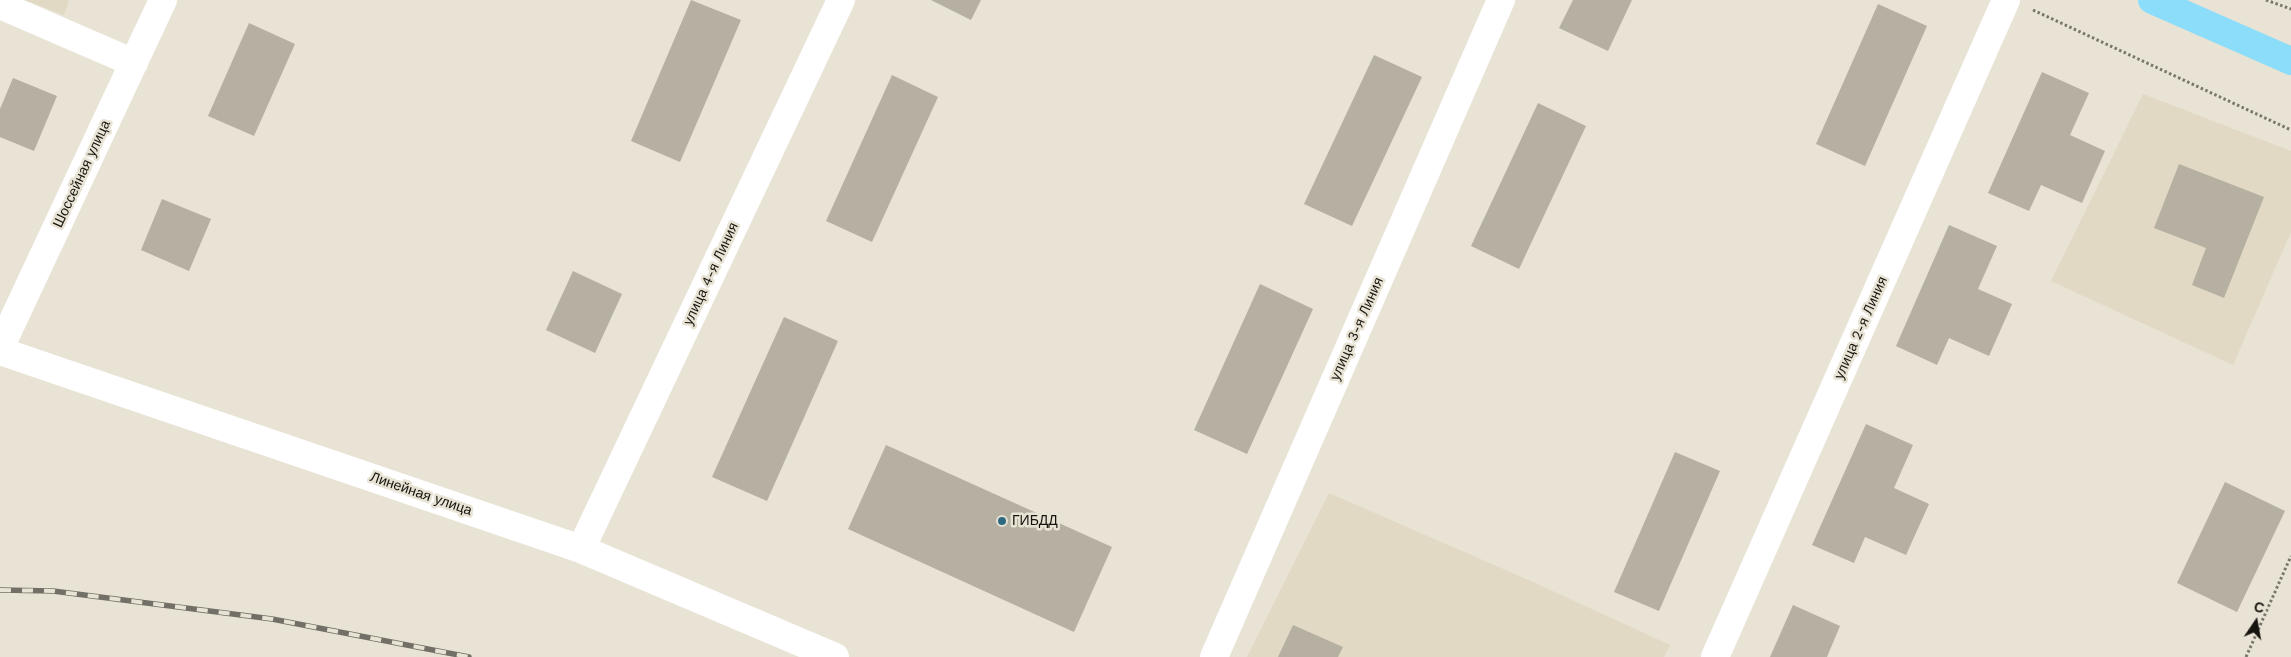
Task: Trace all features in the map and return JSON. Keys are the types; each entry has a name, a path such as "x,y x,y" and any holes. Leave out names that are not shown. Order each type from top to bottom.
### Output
{"main road":[{"path":"2152,0 2291,61"}],"street":[{"name":"Шоссейная улица","path":"0,349 163,0"},
{"name":"улица 4-я Линия","path":"581,549 841,0"},
{"name":"улица 3-я Линия","path":"1214,657 1501,0"},
{"path":"0,4 134,63"},
{"name":"улица 2-я Линия","path":"1716,657 2017,4"},
{"name":"Линейная улица","path":"0,349 581,549 836,657"}],"path":[{"path":"2266,0 2291,10"},
{"path":"2017,4 2291,130"},
{"path":"2246,657 2291,556"}],"shaded area":[{"path":"25,0 69,0 64,15"},
{"path":"2143,94 2291,151 2291,232 2233,365 2051,281"},
{"path":"1329,493 1533,582 1670,645 1664,657 1247,657"}],"building":[{"path":"691,0 741,20 680,162 631,141"},
{"path":"931,0 981,0 971,20"},
{"path":"1573,0 1632,0 1608,51 1559,28"},
{"path":"1878,4 1927,26 1865,166 1816,144"},
{"path":"249,23 295,44 254,136 208,116"},
{"path":"1374,55 1422,77 1352,226 1304,204"},
{"path":"2042,72 2089,93 2070,135 2105,151 2082,203 2041,185 2029,211 1988,193"},
{"path":"892,75 938,97 872,242 826,221"},
{"path":"13,78 57,96 34,151 0,137 0,109"},
{"path":"1538,103 1586,126 1519,269 1471,246"},
{"path":"2179,164 2264,197 2224,298 2192,285 2206,248 2154,228"},
{"path":"162,199 211,219 189,271 141,250"},
{"path":"1949,225 1997,246 1978,289 2012,304 1989,356 1949,338 1937,365 1896,346"},
{"path":"573,271 622,294 595,353 546,330"},
{"path":"1260,284 1313,309 1247,454 1194,430"},
{"path":"784,317 838,341 767,501 712,477"},
{"path":"1866,424 1913,445 1894,488 1929,504 1906,555 1865,537 1854,563 1812,545"},
{"path":"886,445 1112,547 1074,632 848,529"},
{"path":"1675,452 1720,471 1659,611 1614,592"},
{"path":"2225,482 2285,511 2237,612 2177,583"},
{"path":"1793,605 1840,626 1827,657 1770,657"},
{"path":"1293,625 1343,647 1338,657 1278,657"}],"railway":[{"path":"0,590 53,591 272,619 469,657"}],"place":[{"name":"ГИБДД","path":"1002,521"}]}
